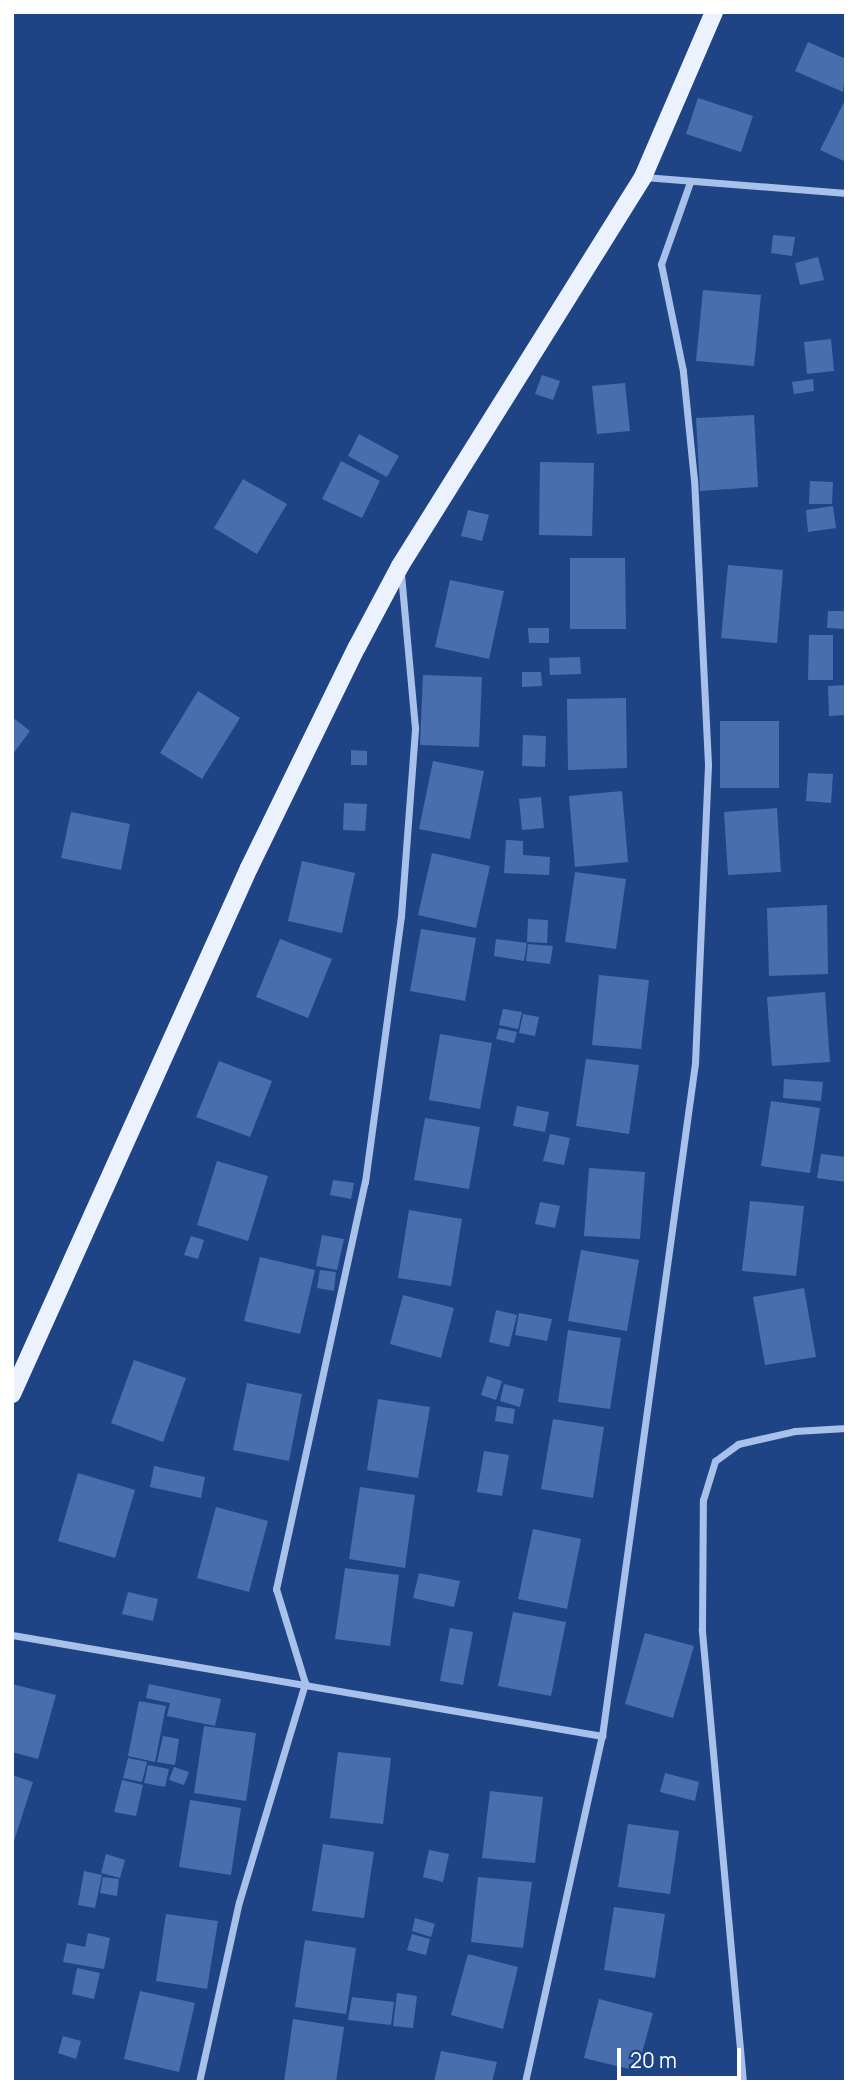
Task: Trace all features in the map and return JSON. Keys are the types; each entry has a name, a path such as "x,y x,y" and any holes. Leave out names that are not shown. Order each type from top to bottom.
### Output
{"main road":[{"path":"12,1394 249,868 400,566 643,177 714,12"}],"street":[{"path":"643,177 846,193"},
{"path":"526,2082 602,1736 695,1063 708,764 693,466 683,371 662,264 690,182"},
{"path":"199,2082 239,1902 304,1682 276,1589 365,1182 401,916 415,728 400,566"},
{"path":"743,2082 702,1629 703,1500 715,1461 738,1444 795,1431 846,1428"},
{"path":"12,1635 304,1682 602,1736"}],"building":[{"path":"808,42 846,59 843,92 795,71"},
{"path":"698,98 753,116 741,152 686,134"},
{"path":"846,98 846,162 820,150"},
{"path":"773,235 795,237 792,256 771,253"},
{"path":"818,257 824,280 800,285 795,263"},
{"path":"703,290 761,295 754,366 696,361"},
{"path":"831,339 834,371 807,374 804,342"},
{"path":"542,375 560,381 553,400 535,394"},
{"path":"813,379 814,391 794,394 792,382"},
{"path":"625,383 630,431 597,434 592,386"},
{"path":"754,415 758,487 700,491 696,418"},
{"path":"359,434 399,456 387,477 348,456"},
{"path":"341,461 380,481 362,518 322,499"},
{"path":"540,462 594,463 592,536 539,535"},
{"path":"243,479 287,504 257,554 214,528"},
{"path":"810,481 833,482 832,504 809,504"},
{"path":"833,506 836,528 808,532 806,510"},
{"path":"468,510 489,515 482,541 461,536"},
{"path":"570,558 625,558 626,629 570,629"},
{"path":"728,565 783,570 777,643 721,638"},
{"path":"450,580 504,591 489,659 435,647"},
{"path":"828,611 846,611 846,629 827,628"},
{"path":"528,628 549,628 549,643 529,643"},
{"path":"809,635 833,635 833,680 808,680"},
{"path":"580,657 581,674 550,675 549,658"},
{"path":"522,672 541,672 542,686 522,687"},
{"path":"423,675 482,677 479,747 420,745"},
{"path":"846,685 846,715 829,716 828,686"},
{"path":"198,691 240,718 202,779 160,753"},
{"path":"626,698 627,768 568,770 567,699"},
{"path":"12,717 30,731 12,755"},
{"path":"720,721 779,721 779,788 720,788"},
{"path":"523,735 546,736 545,767 522,766"},
{"path":"351,750 367,751 367,765 351,765"},
{"path":"433,761 484,771 470,839 419,829"},
{"path":"808,773 833,774 831,803 806,801"},
{"path":"622,791 628,862 575,867 569,796"},
{"path":"541,797 544,828 522,830 519,799"},
{"path":"344,803 367,804 365,831 343,830"},
{"path":"777,808 781,872 728,875 724,812"},
{"path":"71,812 130,824 121,870 61,858"},
{"path":"506,840 523,841 523,855 550,857 549,875 504,873"},
{"path":"432,853 490,866 476,928 418,915"},
{"path":"302,861 355,873 342,933 288,921"},
{"path":"575,872 626,879 616,949 565,942"},
{"path":"827,905 828,974 769,976 767,908"},
{"path":"528,919 548,920 547,943 527,942"},
{"path":"421,929 476,938 465,1001 410,991"},
{"path":"280,939 332,959 308,1018 256,997"},
{"path":"496,939 527,943 524,961 494,956"},
{"path":"528,944 553,946 550,964 526,961"},
{"path":"599,975 649,980 641,1049 592,1045"},
{"path":"825,992 830,1062 772,1066 767,997"},
{"path":"503,1009 522,1012 518,1029 499,1025"},
{"path":"523,1014 539,1017 535,1036 519,1033"},
{"path":"499,1028 517,1032 514,1043 496,1039"},
{"path":"440,1034 492,1043 480,1109 429,1100"},
{"path":"586,1059 639,1065 629,1134 576,1126"},
{"path":"219,1061 272,1081 250,1137 196,1117"},
{"path":"784,1079 823,1082 821,1101 783,1098"},
{"path":"771,1101 820,1108 810,1173 761,1166"},
{"path":"517,1106 549,1112 545,1132 513,1126"},
{"path":"425,1118 480,1127 469,1189 414,1180"},
{"path":"550,1134 570,1138 564,1165 543,1161"},
{"path":"821,1154 846,1157 846,1182 817,1178"},
{"path":"217,1161 268,1176 248,1241 197,1225"},
{"path":"589,1168 645,1172 640,1239 584,1236"},
{"path":"333,1180 354,1183 351,1199 330,1195"},
{"path":"750,1201 804,1206 796,1276 742,1271"},
{"path":"540,1202 560,1206 555,1228 535,1224"},
{"path":"409,1210 462,1219 451,1286 398,1278"},
{"path":"322,1235 344,1239 337,1270 316,1266"},
{"path":"191,1236 204,1240 198,1259 184,1255"},
{"path":"581,1250 639,1260 627,1331 568,1321"},
{"path":"260,1257 315,1270 300,1334 244,1321"},
{"path":"320,1270 336,1272 334,1291 317,1288"},
{"path":"804,1288 816,1357 765,1365 753,1297"},
{"path":"403,1295 454,1308 441,1358 390,1344"},
{"path":"496,1310 517,1315 509,1347 489,1342"},
{"path":"519,1313 552,1319 547,1341 515,1335"},
{"path":"568,1330 621,1338 610,1409 558,1402"},
{"path":"134,1360 186,1378 163,1442 111,1423"},
{"path":"487,1376 502,1381 496,1400 481,1395"},
{"path":"247,1383 302,1394 289,1461 233,1450"},
{"path":"504,1384 524,1389 520,1407 500,1401"},
{"path":"378,1399 430,1407 418,1478 367,1470"},
{"path":"497,1406 515,1409 513,1424 495,1421"},
{"path":"553,1419 604,1427 593,1498 541,1489"},
{"path":"484,1451 509,1455 502,1496 477,1492"},
{"path":"154,1466 205,1477 201,1498 150,1487"},
{"path":"78,1473 135,1490 115,1558 58,1541"},
{"path":"360,1487 415,1495 405,1568 349,1559"},
{"path":"216,1507 268,1521 249,1592 197,1578"},
{"path":"533,1529 581,1539 567,1609 518,1599"},
{"path":"345,1568 399,1575 390,1646 335,1639"},
{"path":"419,1573 460,1581 454,1607 413,1598"},
{"path":"128,1592 158,1599 153,1621 122,1614"},
{"path":"513,1612 566,1622 551,1696 498,1686"},
{"path":"450,1628 473,1632 463,1685 440,1681"},
{"path":"645,1633 694,1646 673,1718 625,1704"},
{"path":"12,1684 56,1695 38,1759 12,1752"},
{"path":"149,1684 221,1699 215,1726 167,1716 170,1703 146,1698"},
{"path":"139,1701 166,1706 155,1762 128,1756"},
{"path":"204,1726 256,1733 246,1801 194,1793"},
{"path":"163,1736 179,1739 175,1765 157,1762"},
{"path":"338,1752 391,1758 383,1824 330,1818"},
{"path":"128,1758 147,1762 142,1782 123,1778"},
{"path":"148,1765 169,1769 165,1787 144,1783"},
{"path":"174,1767 189,1772 184,1785 169,1780"},
{"path":"665,1773 699,1782 695,1801 660,1792"},
{"path":"12,1775 33,1782 13,1844 12,1844"},
{"path":"122,1780 143,1785 136,1816 114,1812"},
{"path":"490,1791 543,1797 535,1863 482,1858"},
{"path":"190,1800 241,1808 231,1875 179,1867"},
{"path":"628,1824 679,1831 670,1894 618,1887"},
{"path":"323,1844 374,1852 364,1918 312,1911"},
{"path":"429,1850 449,1854 443,1882 423,1877"},
{"path":"106,1854 125,1860 120,1878 101,1873"},
{"path":"84,1871 102,1875 95,1908 78,1905"},
{"path":"103,1877 119,1879 117,1896 100,1893"},
{"path":"478,1877 532,1882 523,1948 471,1942"},
{"path":"614,1907 665,1914 655,1978 604,1970"},
{"path":"166,1914 218,1921 207,1989 156,1981"},
{"path":"415,1918 435,1924 431,1937 412,1931"},
{"path":"88,1933 110,1938 104,1969 63,1962 67,1943 85,1947"},
{"path":"412,1934 430,1939 426,1955 407,1950"},
{"path":"305,1940 356,1948 346,2014 295,2007"},
{"path":"468,1954 518,1967 503,2029 451,2015"},
{"path":"77,1968 100,1973 94,1999 72,1994"},
{"path":"140,1991 195,2003 179,2072 124,2059"},
{"path":"397,1993 417,1996 413,2028 393,2026"},
{"path":"352,1997 394,2002 391,2025 348,2020"},
{"path":"599,1999 653,2013 637,2071 584,2058"},
{"path":"293,2019 344,2027 336,2082 284,2082"},
{"path":"63,2036 81,2041 76,2059 58,2053"},
{"path":"441,2051 497,2062 492,2082 434,2082"}]}
